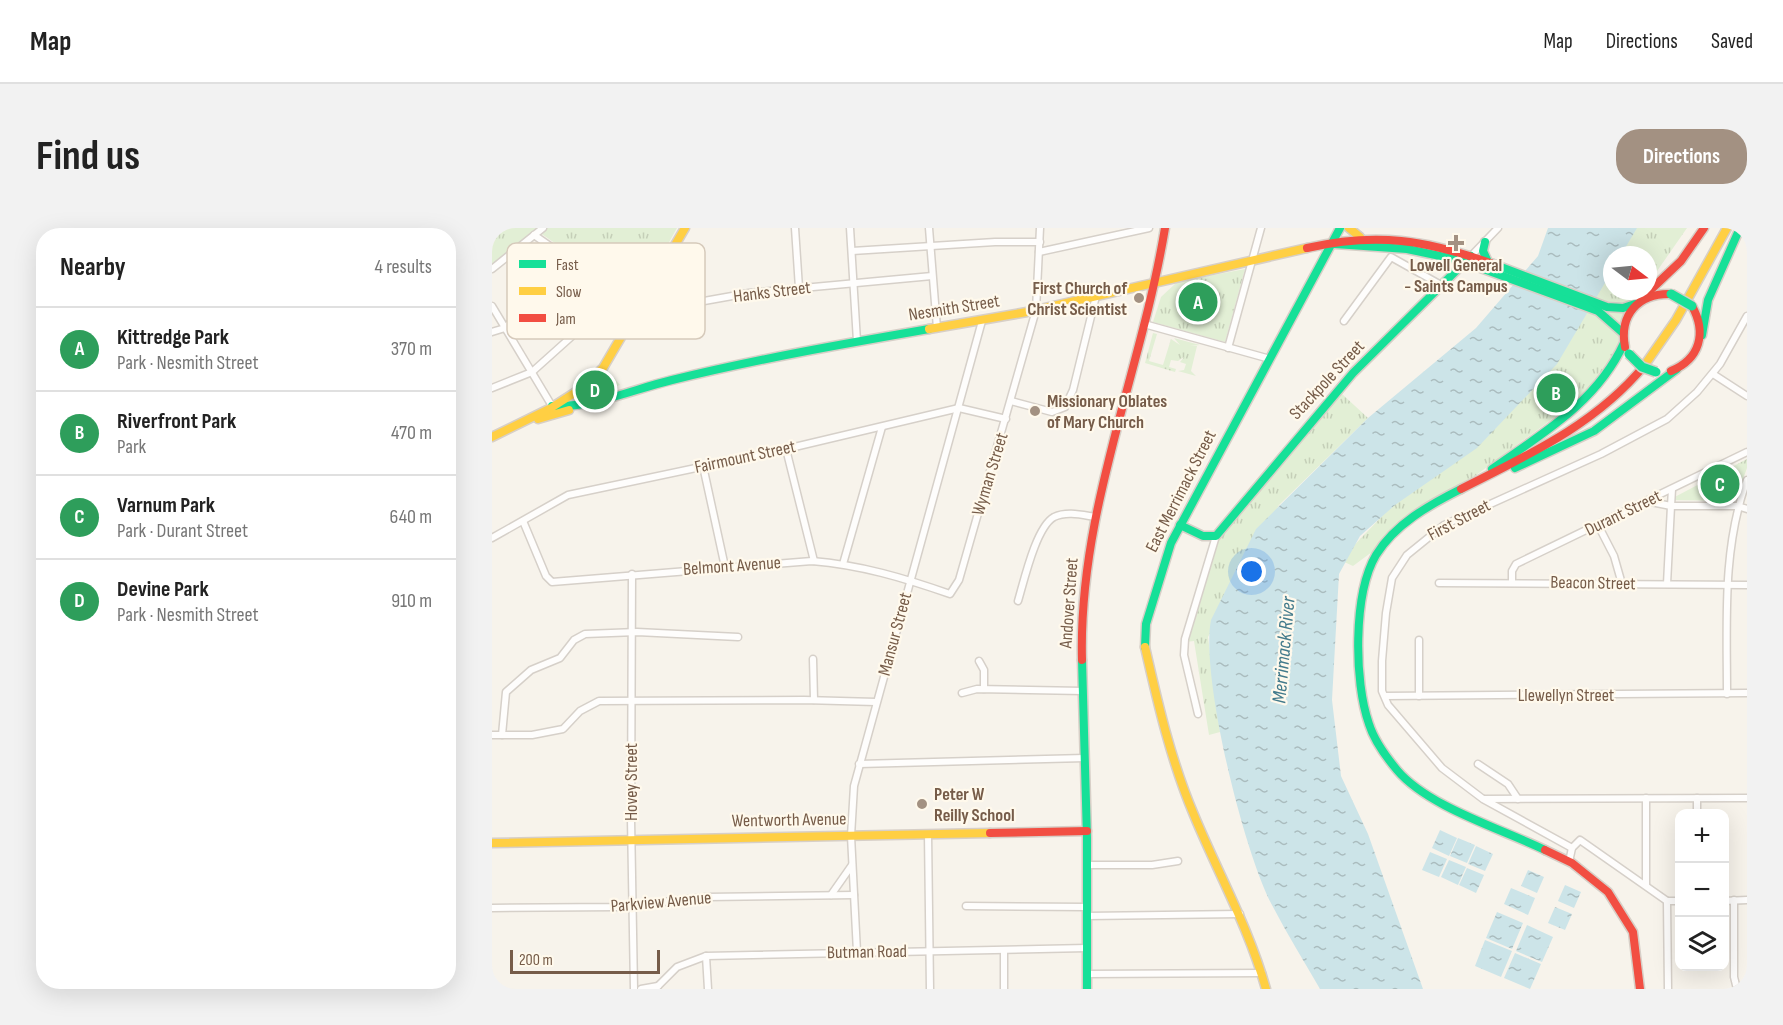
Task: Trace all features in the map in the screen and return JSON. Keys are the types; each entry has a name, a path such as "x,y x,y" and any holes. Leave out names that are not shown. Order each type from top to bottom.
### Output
{"main road":[{"path":"676,243 684,228"},
{"name":"Andover Street","path":"1087,989 1087,831 1082,600 1095,517 1156,284 1165,228"},
{"name":"East Merrimack Street","path":"1266,989 1240,914 1193,813 1164,729 1145,647 1146,624 1163,562 1180,525 1341,228"},
{"path":"1349,228 1353,234 1363,238"},
{"path":"1473,483 1584,399 1612,368 1623,338 1627,315 1638,301 1681,261 1704,228"},
{"path":"1473,483 1582,417 1621,384 1655,340 1720,228"},
{"path":"1641,989 1638,950 1621,909 1603,884 1569,862 1449,807 1418,788 1392,765 1380,748 1363,704 1360,603 1370,565 1381,548 1401,527 1425,510 1569,432 1623,390 1658,347 1727,228"},
{"path":"1473,483 1531,462 1578,440 1615,417 1657,381 1694,356 1702,335 1708,300 1740,228"},
{"name":"Nesmith Street","path":"532,421 672,380 856,341 1036,310 1363,238 1422,243 1600,308 1618,308 1638,301"},
{"path":"1485,242 1483,251 1488,262"},
{"name":"Nesmith Street","path":"1332,243 1395,248 1488,262 1502,271"},
{"path":"1447,256 1454,265 1452,274"},
{"name":"Stackpole Street","path":"1216,536 1353,373 1468,259"},
{"path":"1638,301 1659,293 1671,294 1692,306 1701,323 1702,335"},
{"name":"Nesmith Street","path":"1600,308 1623,338"},
{"path":"1623,338 1629,354 1642,367 1656,372 1677,369"},
{"path":"492,437 532,421 588,383 603,368 620,339"},
{"name":"Nesmith Street","path":"552,406 561,408 581,405"},
{"path":"1180,525 1203,536 1216,536"},
{"name":"Wentworth Avenue","path":"492,843 1087,831"}],"street":[{"path":"524,243 543,228"},
{"path":"795,228 799,288"},
{"path":"850,228 856,341"},
{"path":"929,228 936,328"},
{"name":"Wyman Street","path":"909,580 950,594 959,580 1036,310 1040,228"},
{"path":"1039,252 1149,228"},
{"path":"1228,348 1261,228"},
{"name":"Stackpole Street","path":"1468,259 1498,228"},
{"path":"534,235 546,243"},
{"path":"852,251 1040,242"},
{"path":"492,269 507,257"},
{"path":"1344,321 1391,257 1441,285"},
{"name":"Hanks Street","path":"705,301 749,293 932,276"},
{"path":"1011,401 1053,412 1065,407 1073,390 1096,296"},
{"path":"492,306 507,331"},
{"name":"First Street","path":"1384,696 1382,661 1388,594 1396,569 1421,541 1454,520 1648,430 1678,410 1713,374 1747,316"},
{"name":"Mansur Street","path":"857,952 851,836 852,807 859,764 982,321"},
{"path":"1144,324 1270,359"},
{"path":"492,332 505,328"},
{"path":"512,339 552,406"},
{"path":"492,388 532,372 569,339"},
{"path":"1713,374 1747,396"},
{"name":"Fairmount Street","path":"492,538 568,495 786,449 959,408 1006,419"},
{"path":"843,564 882,427"},
{"path":"786,449 814,561"},
{"name":"Durant Street","path":"1512,583 1512,571 1516,564 1747,452"},
{"path":"703,466 725,567"},
{"path":"1727,694 1728,585 1737,506 1747,480"},
{"path":"1667,584 1672,489"},
{"path":"1646,501 1671,506 1737,506 1747,509"},
{"path":"1018,601 1041,532 1049,520 1070,514 1095,517"},
{"name":"Belmont Avenue","path":"524,521 546,576 552,582 814,561 883,571 909,580"},
{"path":"1598,525 1614,556 1622,584"},
{"path":"1198,714 1184,656 1185,639 1216,536"},
{"name":"Hovey Street","path":"632,574 631,840 634,989"},
{"name":"Beacon Street","path":"1439,583 1747,585"},
{"path":"502,735 503,702 506,692 531,670 560,658 574,640 585,634 632,632 738,637"},
{"path":"1419,640 1419,696"},
{"path":"813,659 814,700"},
{"path":"979,661 984,670 984,689"},
{"path":"962,693 984,689 1083,691"},
{"name":"Llewellyn Street","path":"1384,696 1747,693"},
{"path":"1384,696 1388,705 1442,768 1483,799 1572,848"},
{"path":"492,735 532,735 562,729 580,711 599,701 876,702"},
{"path":"859,764 1085,758"},
{"path":"1478,764 1508,784 1518,799"},
{"path":"1646,798 1646,885"},
{"path":"1697,798 1697,809"},
{"path":"1483,799 1747,798"},
{"path":"928,834 930,989"},
{"path":"1569,862 1572,848 1580,840 1667,901 1675,901"},
{"path":"1087,865 1152,865 1178,861"},
{"path":"831,895 853,864"},
{"name":"Parkview Avenue","path":"492,908 632,905 707,897 854,895"},
{"path":"1734,900 1734,977 1737,989"},
{"path":"1729,901 1747,900"},
{"path":"1667,901 1668,989"},
{"path":"966,906 1087,912 1240,914"},
{"name":"Butman Road","path":"641,989 657,988 677,967 706,956 1087,948"},
{"path":"1004,989 1005,951"},
{"path":"706,956 708,989"},
{"path":"1087,974 1262,973"}],"green space":[{"path":"492,228 677,228 669,243 555,243 536,230 519,243 507,243 507,252 492,264"},
{"path":"1626,228 1687,228 1657,271 1657,246 1611,246"},
{"path":"1603,255 1603,300 1636,300 1617,327 1619,345 1601,383 1353,566 1340,560 1388,510"},
{"path":"1245,269 1225,342 1153,322 1161,297 1177,282"},
{"path":"1153,333 1157,334 1149,361 1163,365 1171,339 1180,345 1174,338 1200,345 1190,346 1197,346 1191,371 1196,376 1178,371 1184,370 1186,364 1180,362 1184,357 1178,361 1171,360 1169,367 1176,369 1175,372 1145,363"},
{"path":"610,373 620,385 569,402"},
{"path":"1341,393 1368,418 1279,505 1208,637 1220,732 1209,735 1194,641 1186,642 1217,542"},
{"path":"1747,459 1747,468 1735,501 1669,500"}],"water":[{"name":"Merrimack River","path":"1548,228 1637,228 1626,246 1603,246 1603,286 1557,364 1477,448 1395,505 1360,536 1339,574 1332,700 1341,776 1368,834 1423,989 1320,989 1272,905 1261,880 1237,807 1218,721 1212,681 1209,646 1211,620 1256,529 1368,418 1476,328 1538,256"},
{"path":"1440,830 1457,838 1449,856 1432,848"},
{"path":"1458,838 1475,845 1467,863 1450,856"},
{"path":"1476,846 1493,854 1485,871 1468,864"},
{"path":"1430,852 1447,859 1439,877 1422,870"},
{"path":"1449,860 1466,867 1458,885 1441,877"},
{"path":"1467,868 1484,875 1476,893 1459,885"},
{"path":"1528,870 1544,877 1537,893 1521,886"},
{"path":"1565,885 1581,892 1574,908 1558,901"},
{"path":"1511,888 1535,898 1528,915 1504,904"},
{"path":"1555,907 1572,914 1565,930 1548,923"},
{"path":"1497,912 1523,923 1512,949 1486,938"},
{"path":"1527,925 1553,937 1542,962 1516,951"},
{"path":"1485,940 1512,951 1501,977 1475,966"},
{"path":"1515,953 1541,964 1530,989 1504,978"}],"traffic: fast":[{"path":"1145,647 1146,624 1171,543 1340,228"},
{"path":"1702,335 1708,300 1740,228"},
{"path":"1485,242 1483,251 1488,262"},
{"path":"1335,244 1407,249 1459,260 1598,311 1623,333"},
{"path":"1180,525 1203,536 1216,536 1353,373 1471,256"},
{"path":"1493,264 1607,307 1623,308 1635,304"},
{"path":"1671,294 1692,306"},
{"path":"552,406 598,401 736,365 929,329"},
{"path":"1492,469 1549,429 1584,399 1613,364 1624,343"},
{"path":"1629,354 1642,367 1656,372"},
{"path":"1515,468 1594,431 1677,369"},
{"path":"1461,489 1425,509 1403,525 1384,544 1368,572 1363,592 1358,638 1364,706 1377,742 1397,770 1410,783 1446,806 1545,850"},
{"path":"1082,660 1087,838 1087,989"}],"traffic: slow":[{"path":"676,243 685,228"},
{"path":"1349,228 1360,237"},
{"path":"1644,366 1676,320 1727,228"},
{"path":"929,329 1027,312 1307,248"},
{"path":"492,437 551,408 579,390 603,368 620,339"},
{"path":"538,419 569,410"},
{"path":"1145,647 1178,774 1251,944 1266,989"},
{"path":"492,843 990,833"}],"traffic: jam":[{"path":"1082,660 1083,605 1100,497 1141,336 1165,228"},
{"path":"1657,284 1681,261 1704,228"},
{"path":"1307,248 1356,240 1401,241 1446,249 1493,264"},
{"path":"1625,347 1625,325 1633,308 1649,297 1671,294"},
{"path":"1671,371 1689,360 1698,344 1699,326 1692,306"},
{"path":"1461,489 1535,451 1582,422 1625,387 1644,366"},
{"path":"990,833 1087,831"},
{"path":"1545,850 1572,863 1608,892 1633,932 1640,989"}],"place":[{"name":"Lowell General - Saints Campus","path":"1456,243"},
{"name":"First Church of Christ Scientist","path":"1139,298"},
{"name":"Kittredge Park","path":"1198,302"},
{"name":"Devine Park","path":"595,390"},
{"name":"Riverfront Park","path":"1556,393"},
{"name":"Missionary Oblates of Mary Church","path":"1035,411"},
{"name":"Varnum Park","path":"1720,484"},
{"name":"Peter W Reilly School","path":"922,804"}]}
